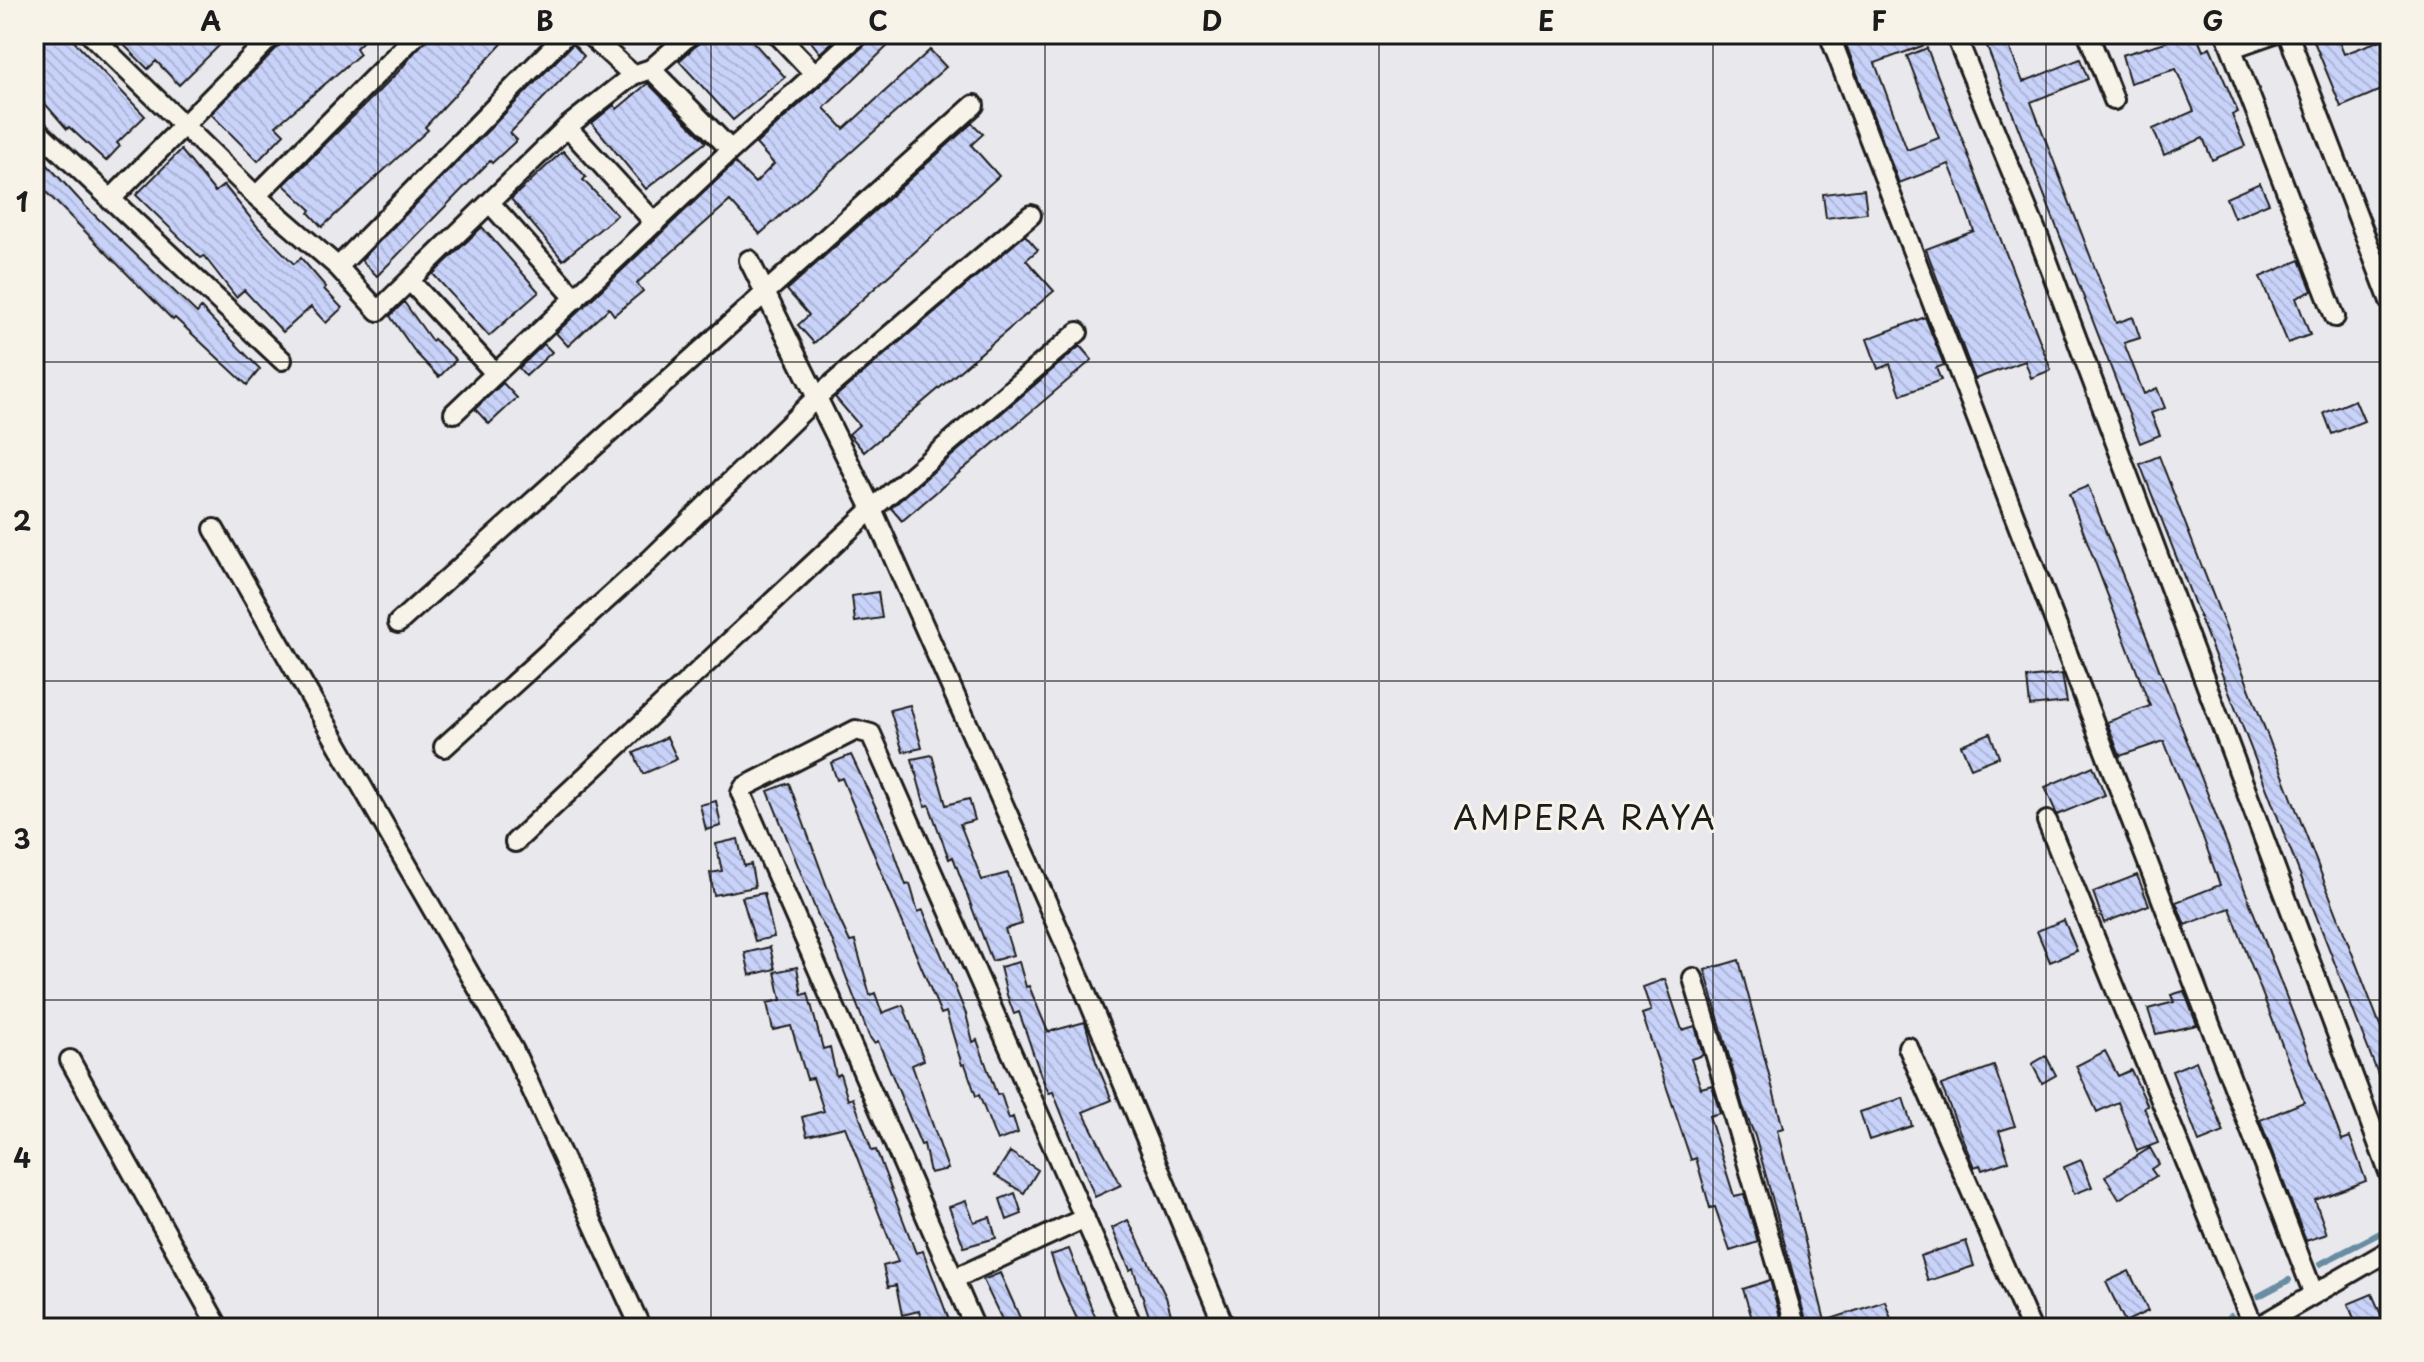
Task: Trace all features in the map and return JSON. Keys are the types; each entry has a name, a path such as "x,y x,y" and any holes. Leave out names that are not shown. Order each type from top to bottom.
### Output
{"street":[{"path":"110,200 274,34"},
{"path":"256,196 417,34"},
{"path":"338,267 566,34"},
{"path":"588,34 642,72 731,150"},
{"path":"103,38 256,196 338,267 378,311 567,127 691,34"},
{"path":"777,34 813,72"},
{"path":"454,413 813,72 859,34"},
{"path":"1829,34 2313,1292"},
{"path":"1955,34 2044,252 2390,1175"},
{"path":"2088,34 2114,100"},
{"path":"2272,34 2229,41 2335,317"},
{"path":"2288,34 2390,301"},
{"path":"398,623 589,455 764,291 974,105"},
{"path":"34,127 282,360"},
{"path":"567,127 655,223"},
{"path":"490,203 576,299"},
{"path":"444,747 650,560 817,397 1031,215"},
{"path":"749,260 872,509 1067,948 1225,1328"},
{"path":"410,281 494,372"},
{"path":"515,842 872,509 1078,332"},
{"path":"214,529 514,1051 641,1328"},
{"path":"975,1328 741,793 744,787 856,730 871,734 1133,1328"},
{"path":"2047,821 2255,1328 2390,1250"},
{"path":"1693,978 1796,1328"},
{"path":"1908,1047 2031,1328"},
{"path":"70,1060 219,1328"},
{"path":"954,1279 1085,1218"}],"building":[{"path":"34,34 67,34 145,116 117,143 120,146 106,161 69,127 67,129 34,91"},
{"path":"113,34 231,34 179,85 156,61 148,69"},
{"path":"286,34 370,34 356,48 360,54 276,126 284,134 258,161 211,114 283,42"},
{"path":"429,34 511,34 425,127 428,130 322,227 309,213 311,210 284,185 401,69"},
{"path":"709,34 746,34 785,77 733,120 679,61"},
{"path":"805,34 841,34 820,53"},
{"path":"871,34 900,34 824,108 844,129 930,50 946,67 760,234 730,201 637,283 643,291 614,315 609,308 568,346 556,333 735,163 755,183 774,164 756,144 867,43"},
{"path":"1842,34 1864,34 1868,44 1896,34 1943,34 1944,38 1875,63 1907,150 1939,138 1907,56 1927,48 2051,370 2031,378 2025,361 1975,379 1926,249 1974,231 1959,189 1949,164 1899,183"},
{"path":"1982,34 2004,34 2023,82 2080,59 2088,79 2031,102 2116,323 2133,317 2140,338 2124,343 2144,394 2157,388 2165,408 2151,413 2160,435 2140,443"},
{"path":"2162,34 2196,34 2203,51 2210,47 2238,112 2232,115 2245,146 2212,160 2203,138 2164,155 2153,129 2194,111 2176,69 2130,83 2122,55 2166,42"},
{"path":"2336,34 2344,54 2386,38 2390,49 2390,86 2341,107 2313,39"},
{"path":"573,44 584,56 510,133 517,140 492,163 490,161 377,276 361,260"},
{"path":"648,83 706,142 646,189 592,123 614,105 617,109"},
{"path":"972,123 983,134 971,145 999,176 814,343 798,325 809,315 787,290"},
{"path":"34,150 86,207 197,313 201,308 260,369 247,385 175,318 173,320 34,180"},
{"path":"181,150 215,192 224,185 257,226 294,264 301,258 326,287 324,289 342,308 326,323 311,307 283,332 244,290 236,297 204,256 201,258 136,195"},
{"path":"563,151 586,177 583,180 617,215 563,260 511,199"},
{"path":"2260,183 2269,203 2234,218 2226,198"},
{"path":"1864,189 1867,213 1826,218 1823,194"},
{"path":"482,227 539,292 489,336 433,274"},
{"path":"1025,235 1038,250 1026,260 1054,291 864,452 849,434 859,425 835,397"},
{"path":"2300,260 2312,291 2296,298 2310,335 2288,343 2260,277"},
{"path":"404,302 432,341 434,339 456,360 439,377 416,353 390,316"},
{"path":"1925,317 1944,365 1936,368 1941,380 1901,395 1890,364 1878,369 1867,339"},
{"path":"544,344 552,352 526,376 519,368"},
{"path":"1080,346 1092,360 902,521 891,508"},
{"path":"503,383 517,398 489,424 475,409"},
{"path":"2355,400 2364,421 2332,434 2324,413"},
{"path":"2159,456 2390,1051 2390,1105 2140,464"},
{"path":"2088,486 2342,1140 2350,1137 2366,1181 2315,1200 2327,1234 2306,1241 2260,1120 2304,1102 2230,908 2185,925 2176,902 2220,885 2204,840 2164,741 2120,756 2107,722 2150,706 2069,494"},
{"path":"878,592 882,618 855,622 852,596"},
{"path":"2062,674 2067,702 2030,706 2027,678"},
{"path":"910,705 922,748 903,752 890,710"},
{"path":"1990,733 1999,757 1971,768 1961,745"},
{"path":"667,737 677,759 643,774 634,753"},
{"path":"851,755 887,831 906,885 910,884 918,912 923,910 966,1014 973,1042 977,1040 997,1095 1001,1094 1009,1119 1013,1117 1018,1133 997,1141 965,1064 962,1065 946,1012 941,1014 842,778 837,780 831,763"},
{"path":"932,755 946,805 969,799 975,820 960,824 982,880 1008,873 1022,924 1005,929 1013,955 992,961 953,857 949,859 929,805 925,806 912,759"},
{"path":"2093,766 2105,795 2057,815 2045,787"},
{"path":"789,783 837,914 850,942 855,941 870,995 875,993 882,1013 903,1005 924,1060 912,1065 948,1169 930,1173 924,1144 921,1145 878,1041 874,1043 869,1036 832,940 819,918 768,791"},
{"path":"716,801 721,826 706,830 700,805"},
{"path":"738,839 744,866 751,864 755,887 714,895 710,873 722,871 716,844"},
{"path":"2137,875 2149,905 2104,923 2093,892"},
{"path":"764,893 774,937 755,941 742,897"},
{"path":"2064,920 2077,951 2050,962 2037,931"},
{"path":"770,947 775,969 750,975 745,953"},
{"path":"1739,960 1783,1128 1777,1130 1825,1321 1885,1301 1893,1325 1808,1328 1705,970"},
{"path":"1019,962 1026,987 1029,986 1048,1032 1085,1022 1096,1062 1112,1100 1083,1112 1121,1185 1095,1197 1053,1092 1049,1093 1041,1076 1019,1012 1014,1014 1007,995 1000,967"},
{"path":"797,967 802,995 808,993 823,1049 830,1047 836,1076 840,1074 848,1100 853,1098 916,1253 923,1251 952,1328 927,1328 919,1311 902,1315 896,1285 888,1287 883,1266 898,1262 845,1127 807,1136 802,1117 824,1111 813,1078 807,1079 791,1026 773,1030 767,1003 781,1000 775,972"},
{"path":"1665,979 1682,1030 1695,1026 1703,1055 1691,1059 1701,1088 1712,1085 1720,1113 1709,1116 1734,1196 1744,1194 1758,1242 1730,1251 1715,1207 1710,1208 1696,1158 1691,1160 1642,1014 1651,1011 1643,987"},
{"path":"2184,991 2197,1025 2156,1034 2148,1009 2174,1002 2171,995"},
{"path":"2105,1051 2118,1076 2131,1070 2148,1106 2144,1107 2158,1143 2137,1151 2118,1102 2097,1112 2076,1066"},
{"path":"2046,1056 2056,1075 2042,1083 2032,1064"},
{"path":"2196,1061 2224,1132 2199,1142 2172,1071"},
{"path":"1994,1066 2015,1126 1999,1131 2009,1161 1982,1170 1980,1165 1974,1167 1941,1085"},
{"path":"1903,1098 1912,1126 1869,1140 1860,1112"},
{"path":"2150,1148 2159,1164 2151,1169 2156,1176 2119,1199 2105,1176"},
{"path":"1010,1152 1038,1170 1024,1193 995,1175"},
{"path":"2081,1160 2092,1187 2074,1194 2064,1167"},
{"path":"1015,1193 1022,1214 1007,1220 1000,1199"},
{"path":"966,1201 974,1222 990,1217 996,1238 964,1247 949,1207"},
{"path":"1128,1220 1166,1297 1175,1328 1153,1328 1133,1268 1130,1270 1112,1228"},
{"path":"1966,1241 1974,1266 1928,1281 1920,1256"},
{"path":"1069,1249 1102,1328 1081,1328 1059,1279 1051,1255"},
{"path":"2129,1271 2148,1311 2125,1322 2106,1282"},
{"path":"1000,1273 1021,1320 1006,1328 983,1280"},
{"path":"1770,1280 1782,1324 1755,1328 1743,1289"},
{"path":"2372,1294 2387,1328 2358,1328 2348,1304"}],"waterway":[{"path":"2320,1264 2390,1228"},
{"path":"2259,1296 2289,1280"},
{"path":"2212,1328 2231,1316"}],"district":[{"name":"AMPERA RAYA","path":"1585,817"}]}
